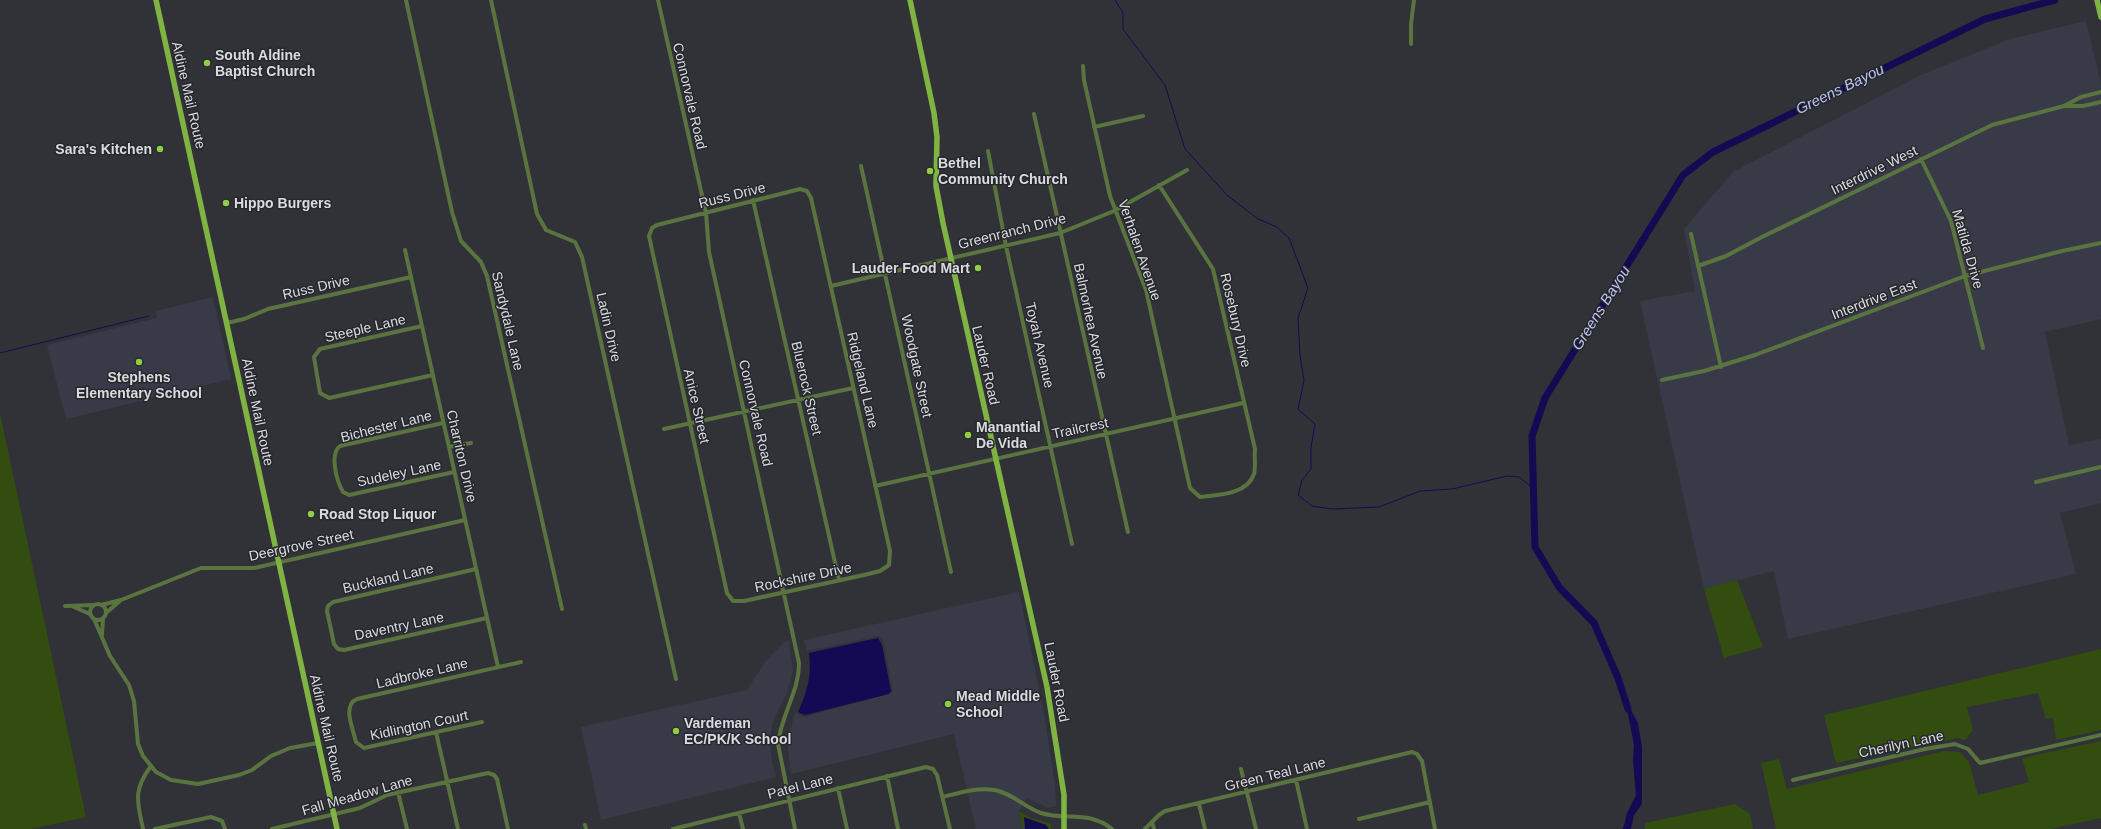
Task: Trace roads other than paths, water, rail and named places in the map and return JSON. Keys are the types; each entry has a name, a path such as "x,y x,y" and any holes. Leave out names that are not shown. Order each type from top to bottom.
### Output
{"main road":[{"name":"Aldine Mail Route","path":"156,0 337,829"},
{"name":"Lauder Road","path":"910,0 934,113 936,133 936,186 950,258 1047,687 1062,777 1064,829"},
{"path":"2097,0 2101,15"}],"street":[{"name":"Sandydale Lane","path":"406,0 452,212 461,241 481,262 487,276 562,609"},
{"name":"Ladin Drive","path":"491,0 537,214 546,230 575,242 582,257 676,679"},
{"name":"Connorvale Road","path":"658,0 706,213 709,252 785,592 799,663 796,690 779,730 778,744 795,829"},
{"path":"1411,44 1411,24 1414,0"},
{"name":"Verhalen Avenue","path":"1083,66 1084,80 1094,127 1114,211 1146,290 1173,419 1190,488"},
{"name":"Interdrive West","path":"1698,266 1726,256 1921,159 1992,126 2064,106 2081,97 2101,92"},
{"name":"Interdrive West","path":"2064,106 2083,106 2101,102"},
{"name":"Balmorhea Avenue","path":"1034,114 1128,532"},
{"path":"1094,127 1143,116"},
{"name":"Toyah Avenue","path":"988,151 1006,246 1072,544"},
{"name":"Matilda Drive","path":"1921,159 1951,221 1983,348"},
{"name":"Woodgate Street","path":"861,166 886,273 951,572"},
{"name":"Greenranch Drive","path":"831,286 1060,233 1114,211 1187,170"},
{"name":"Rosebury Drive","path":"1159,185 1213,269 1243,403 1255,449 1254,474 1244,488 1200,497 1190,488"},
{"name":"Russ Drive","path":"662,223 800,189 807,191"},
{"name":"Ridgeland Lane","path":"807,191 811,198 890,551 889,565 880,571"},
{"name":"Bluerock Street","path":"753,200 839,580"},
{"name":"Anice Street","path":"662,223 652,228 649,236 727,593 732,599"},
{"path":"1691,234 1721,367"},
{"name":"Interdrive East","path":"1662,380 1721,367 1787,344 1965,276 2101,241"},
{"name":"Charriton Drive","path":"405,250 498,667"},
{"name":"Russ Drive","path":"226,323 244,319 268,309 411,277"},
{"name":"Steeple Lane","path":"422,326 320,349 314,357 316,377 320,394 329,398 433,375"},
{"path":"664,429 853,388"},
{"name":"Trailcrest","path":"875,486 1243,403"},
{"name":"Bichester Lane","path":"338,475 334,455 340,446 444,423"},
{"path":"449,447 471,443"},
{"path":"2036,482 2101,467"},
{"name":"Sudeley Lane","path":"338,475 343,492 349,495 454,472"},
{"name":"Deergrove Street","path":"101,605 121,600 201,568 254,568 465,520"},
{"name":"Buckland Lane","path":"330,628 327,611 328,606 333,602 476,569"},
{"name":"Rockshire Drive","path":"732,599 744,602 880,571"},
{"name":"Deergrove Street","path":"106,613 121,600"},
{"path":"90,614 94,605"},
{"path":"65,606 74,607 101,605 106,613 103,618 102,635"},
{"path":"74,607 90,614 94,619 110,656 129,685 134,701 138,744 143,756 156,772 171,780 185,784 198,784 239,775 252,770 271,756 290,748 318,742"},
{"path":"94,619 103,618"},
{"name":"Daventry Lane","path":"330,628 335,646 344,650 487,618"},
{"name":"Ladbroke Lane","path":"352,725 349,705 357,698 521,662"},
{"name":"Kidlington Court","path":"352,725 356,742 364,748 482,722"},
{"path":"436,732 458,829"},
{"name":"Cherilyn Lane","path":"1793,780 1925,749 1955,744 1968,749 1980,763 2101,735"},
{"name":"Green Teal Lane","path":"1145,829 1165,812 1408,753 1417,754 1422,761 1430,802"},
{"path":"143,829 138,806 138,787 151,766"},
{"name":"Patel Lane","path":"673,829 691,827 789,800 926,767 933,769 937,775 942,797"},
{"path":"1241,768 1256,829"},
{"name":"Fall Meadow Lane","path":"272,829 360,808 380,798 398,792 488,773 494,775 498,784 508,829"},
{"path":"887,776 898,829"},
{"path":"1296,780 1307,829"},
{"path":"838,788 847,829"},
{"path":"950,829 942,797 978,789 994,790 1013,796 1040,812 1064,816 1089,817 1112,829"},
{"path":"398,792 407,829"},
{"path":"1359,819 1430,802 1435,829"},
{"path":"1199,804 1205,829"},
{"path":"739,813 743,829"},
{"path":"155,829 171,827 211,817 222,821 225,829"},
{"path":"1152,822 1154,829"}],"waterway":[{"path":"1115,0 1123,13 1123,29 1165,85 1185,149 1228,196 1258,219 1277,227 1289,238 1308,288 1298,318 1300,355 1304,381 1298,409 1315,424 1311,447 1311,469 1302,480 1298,495 1312,506 1332,509 1379,507 1420,491 1452,489 1507,476 1519,477 1533,488"},
{"name":"Greens Bayou","path":"1628,709 1618,678 1594,623 1559,587 1535,547 1532,436 1545,398 1683,175 1713,152 1985,19 2055,0"},
{"path":"0,353 149,316"}],"place":[{"name":"South Aldine Baptist Church","path":"207,63"},
{"name":"Sara's Kitchen","path":"160,149"},
{"name":"Bethel Community Church","path":"930,171"},
{"name":"Hippo Burgers","path":"226,203"},
{"name":"Lauder Food Mart","path":"978,268"},
{"name":"Stephens Elementary School","path":"139,362"},
{"name":"Manantial De Vida","path":"968,435"},
{"name":"Road Stop Liquor","path":"311,514"},
{"name":"Mead Middle School","path":"948,704"},
{"name":"Vardeman EC/PK/K School","path":"676,731"}]}
